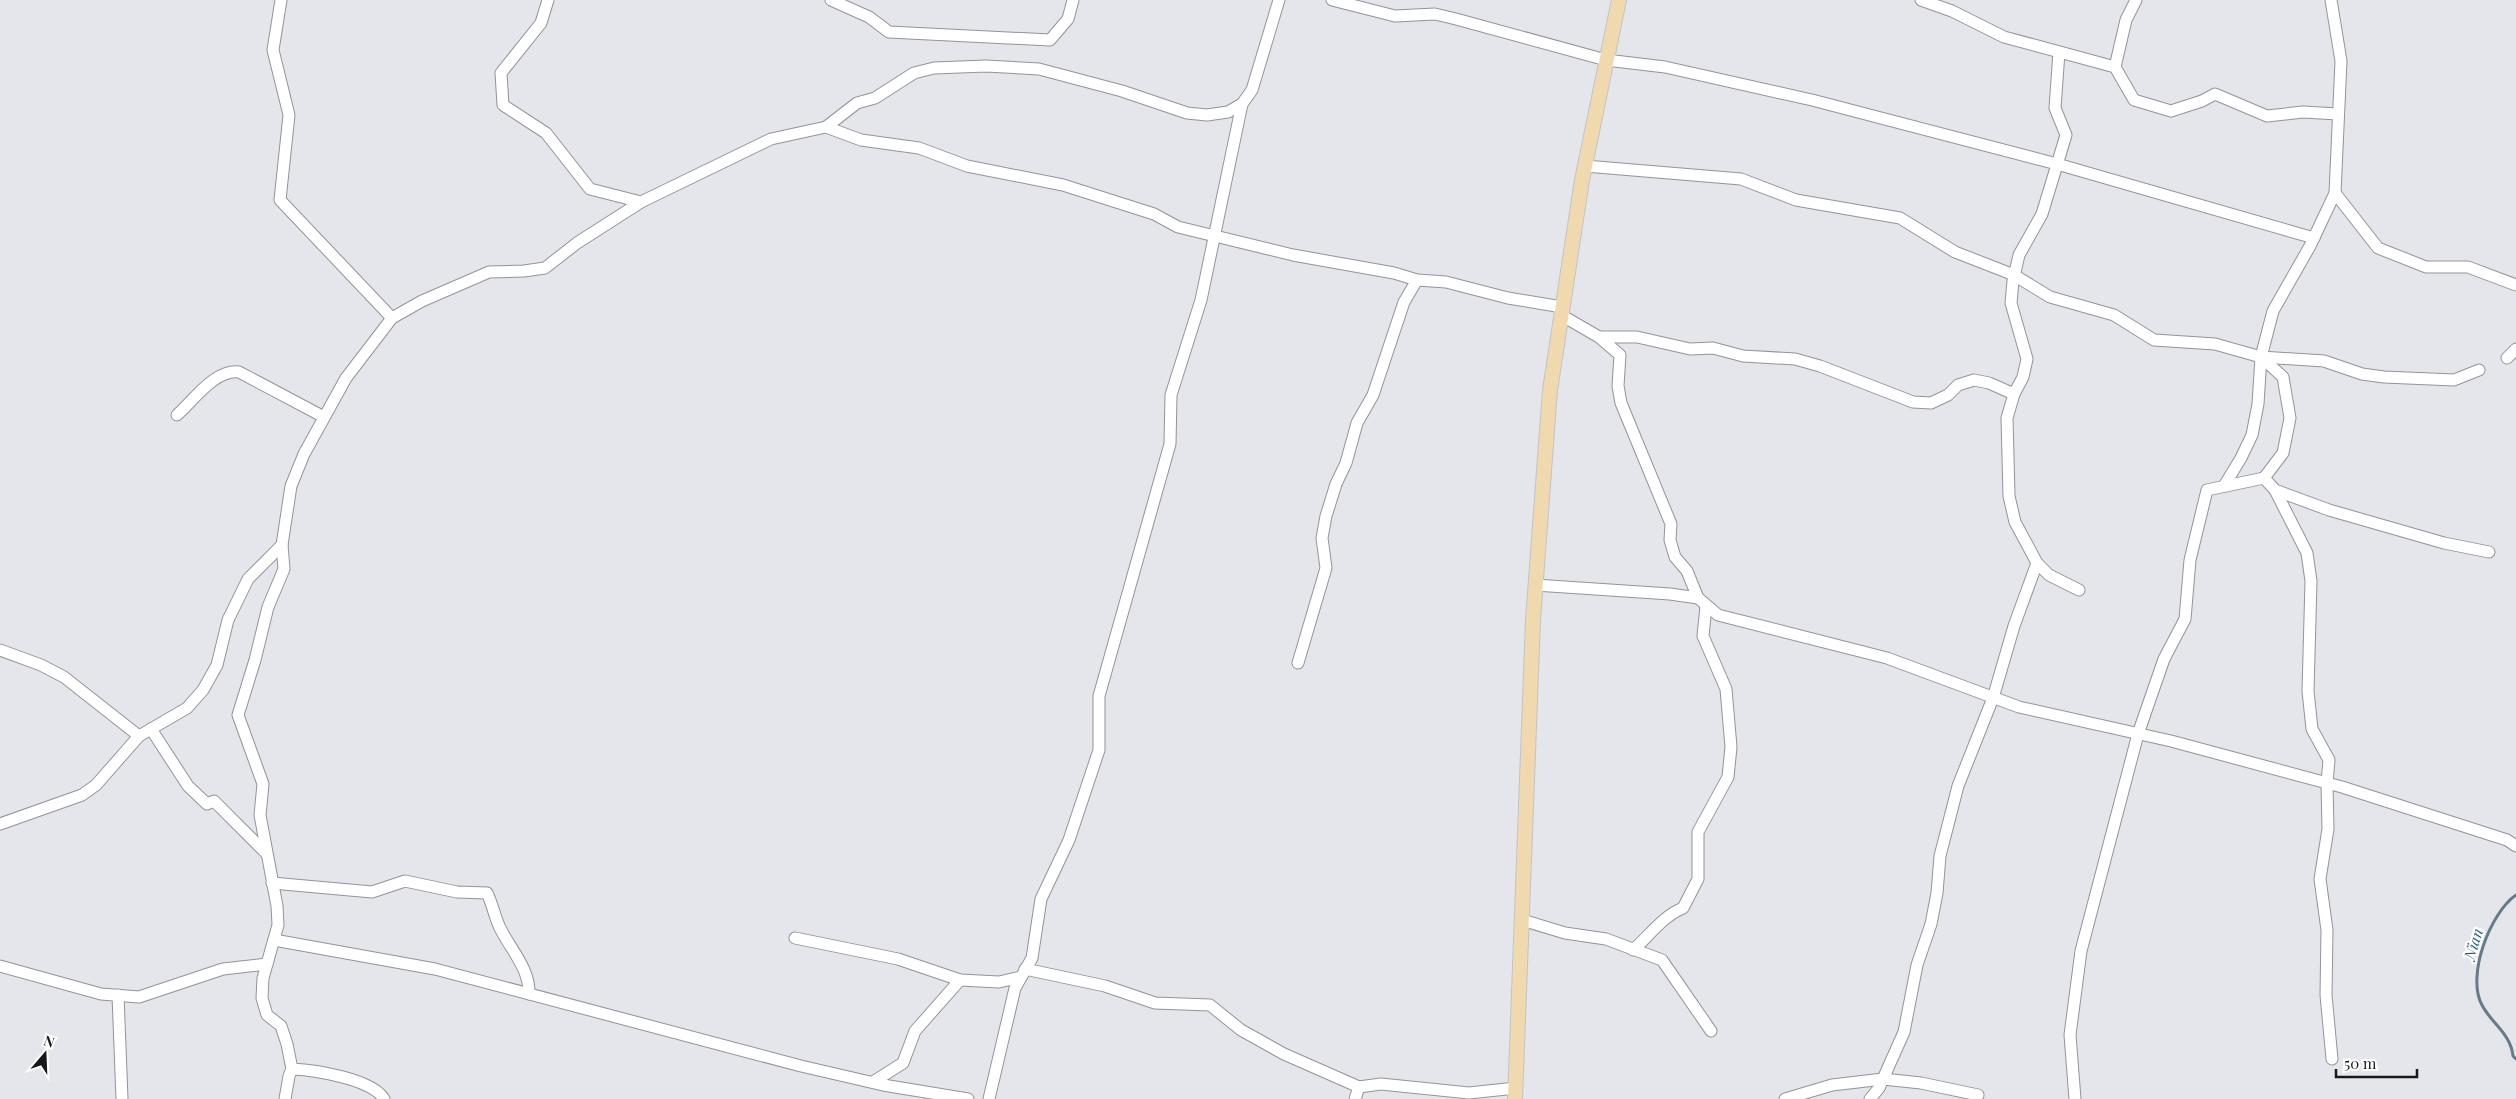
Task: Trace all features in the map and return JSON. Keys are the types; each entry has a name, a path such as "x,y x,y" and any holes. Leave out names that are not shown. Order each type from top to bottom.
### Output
{"main road":[{"path":"1515,1093 1535,586 1550,390 1584,166 1619,0"}],"street":[{"path":"281,0 273,50 289,115 280,200 392,318"},
{"path":"548,0 541,23 501,73 503,105 546,133 590,189 641,202"},
{"path":"831,0 869,17 889,32 1050,40 1068,19 1074,0"},
{"path":"989,1099 1015,988 1032,958 1041,899 1069,840 1099,750 1099,696 1170,444 1171,395 1201,300 1242,104 1252,90 1279,0"},
{"path":"1332,0 1395,16 1434,14 1606,60 1665,67 1812,100 2057,164 2314,238"},
{"path":"1921,0 1952,11 2004,37 2115,67"},
{"path":"2136,0 2126,20 2115,67 2134,100 2171,111 2202,102 2215,94 2267,116 2303,112 2338,114"},
{"path":"2224,486 2252,435 2258,404 2261,357 2273,311 2314,238 2335,193 2341,61 2331,0"},
{"path":"2059,52 2055,108 2066,135 2042,214 2019,255 2014,275 2011,303 2027,359 2023,377 2014,394 2007,418 2009,496 2015,522 2036,563 2049,575 2079,590"},
{"path":"285,1099 288,1076 292,1069 282,1026 267,1015 262,998 262,978 278,925 260,815 263,784 238,715 255,660 268,607 284,569 282,545 291,486 324,417 346,378 392,318 422,301 489,272 545,268 577,243 641,202 771,139 826,127 857,103 875,98 914,73 934,68 986,66 1039,69 1122,91 1187,113 1207,115 1228,112 1242,104"},
{"path":"826,127 861,140 919,148 967,166 1063,185 1154,214 1178,226 1293,255 1394,273 1417,280 1446,282 1561,311 1616,349 1620,355 1618,386 1621,403 1671,524 1670,540 1675,556 1687,571 1702,602 1703,636 1726,689 1731,747 1728,777 1698,832 1698,879 1683,908 1669,914 1633,950"},
{"path":"1584,166 1741,179 1796,200 1900,218 1955,252 2014,275 2050,297 2114,315 2154,340 2215,344 2261,357 2324,361 2362,374 2384,378 2454,380 2479,370"},
{"path":"2335,193 2378,248 2426,267 2468,267 2516,285"},
{"path":"1298,662 1326,568 1322,538 1326,516 1336,484 1346,463 1357,423 1373,395 1404,302 1417,280"},
{"path":"1599,337 1637,337 1690,349 1713,348 1743,356 1795,359 1913,402 1931,403 1948,395 1958,385 1974,380 1989,383 2014,394"},
{"path":"2507,358 2516,349"},
{"path":"2075,1099 2070,1035 2080,952 2138,734 2164,660 2185,619 2190,560 2207,490 2264,478 2283,453 2290,418 2284,377 2261,357"},
{"path":"177,415 220,375 229,371 239,372 324,417"},
{"path":"2264,478 2275,490 2307,553 2311,581 2308,691 2312,729 2329,760 2327,783 2328,830 2320,879 2327,930 2326,995 2332,1059"},
{"path":"2275,490 2367,521 2444,543 2489,552"},
{"path":"0,824 82,795 96,785 139,736 187,708 203,690 217,665 228,620 248,579 282,545"},
{"path":"1870,1099 1883,1078 1904,1032 1917,965 1937,893 1940,856 1958,786 1993,698 2014,626 2036,563"},
{"path":"1535,586 1670,594 1702,602 1718,615 1887,658 2019,707 2138,734 2327,783 2507,840 2516,846"},
{"path":"0,650 41,665 64,677 139,736"},
{"path":"151,730 188,786 207,804 214,801 266,853"},
{"path":"272,883 372,892 405,881 457,892 487,893 494,907 500,928 530,980 529,994"},
{"path":"1522,920 1565,933 1606,939 1662,960 1710,1030"},
{"path":"795,938 898,959 960,980 999,982 1023,973 1105,986 1155,1003 1210,1005 1241,1030 1284,1054 1359,1087 1381,1084 1469,1093 1515,1093"},
{"path":"274,940 435,969 873,1082 968,1099"},
{"path":"0,966 101,994 139,997 223,969 267,964"},
{"path":"873,1082 904,1063 915,1031 960,980"},
{"path":"118,995 122,1099"},
{"path":"292,1069 307,1070 372,1087 384,1099"},
{"path":"1785,1099 1832,1085 1883,1078 1921,1083 1978,1095"},
{"path":"1355,1099 1359,1087"}],"waterway":[{"name":"Nian","path":"2516,895 2497,916 2490,930 2483,946 2477,978 2478,993 2482,1005 2509,1041 2513,1056 2516,1059"}]}
